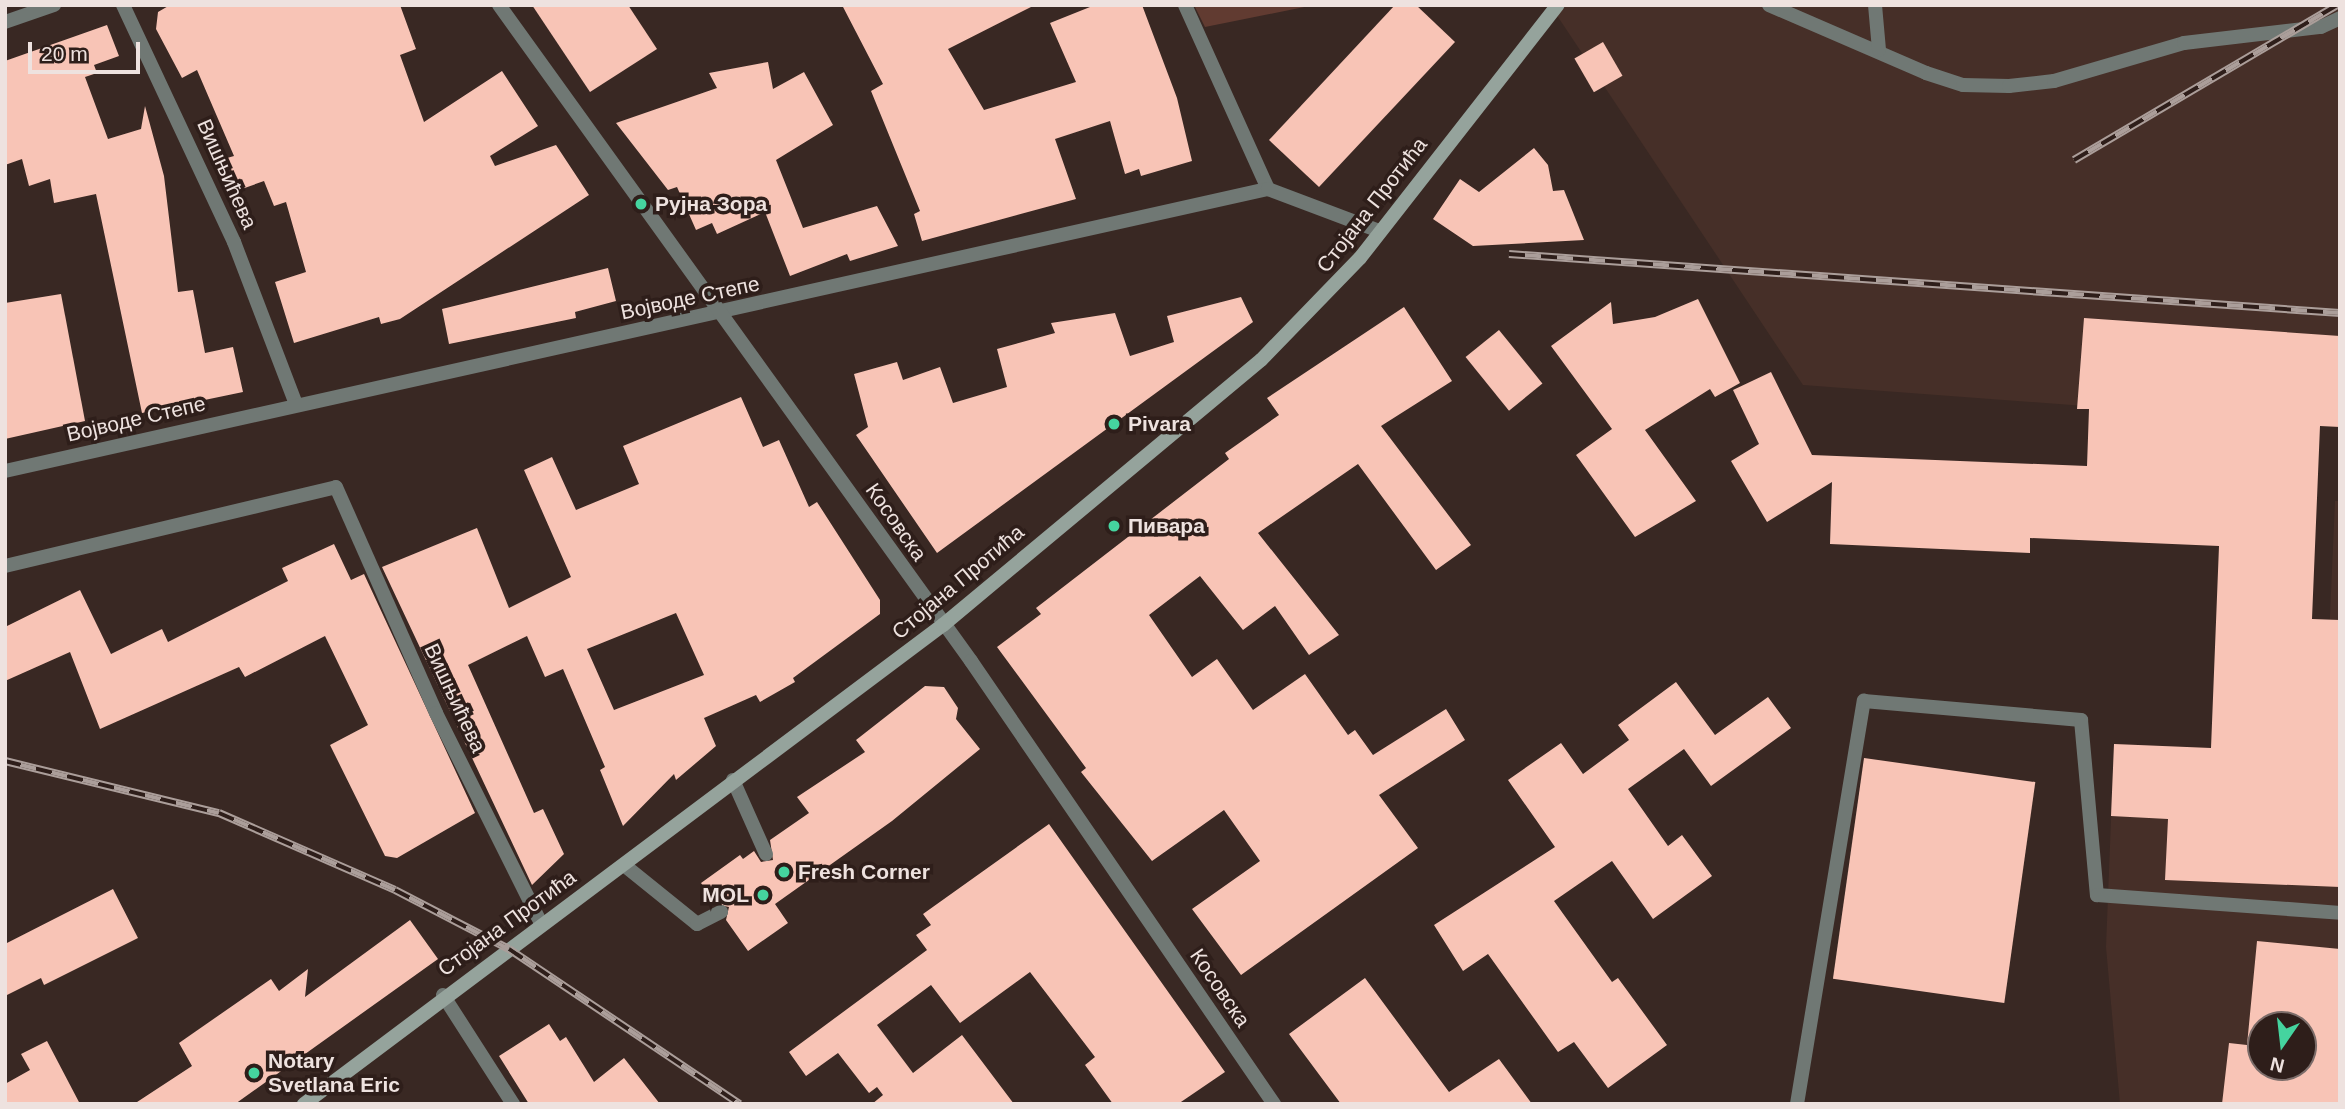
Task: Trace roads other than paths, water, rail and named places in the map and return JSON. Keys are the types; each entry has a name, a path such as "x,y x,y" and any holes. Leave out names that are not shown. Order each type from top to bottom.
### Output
{"main road":[{"name":"Стојана Протића","path":"304,1104 443,995 624,865 733,780 943,625 1261,360 1322,302 1558,5"}],"street":[{"path":"5,22 54,5"},
{"name":"Вишњићева","path":"123,5 234,242 296,404"},
{"name":"Косовска","path":"499,5 723,312 1274,1104"},
{"path":"1185,5 1268,190 1379,230"},
{"path":"1769,5 1963,85 2009,86 2054,82 2184,43 2340,24"},
{"path":"1875,5 1879,50"},
{"path":"2321,27 2340,19"},
{"name":"Војводе Степе","path":"5,471 296,404 1268,190"},
{"name":"Вишњићева","path":"5,566 336,487 436,713 541,924"},
{"path":"1797,1104 1864,701 2081,720 2097,895 2340,913"},
{"path":"733,780 766,854"},
{"path":"624,865 697,925 721,912"},
{"path":"443,995 513,1104"}],"railway":[{"path":"2074,160 2337,5"},
{"path":"1509,254 2340,313"},
{"path":"5,761 219,813 395,890 509,949 740,1104"}],"place":[{"name":"Рујна Зора","path":"641,204"},
{"name":"Pivara","path":"1114,424"},
{"name":"Пивара","path":"1114,526"},
{"name":"Fresh Corner","path":"784,872"},
{"name":"MOL","path":"763,895"},
{"name":"Notary Svetlana Eric","path":"254,1073"}]}
